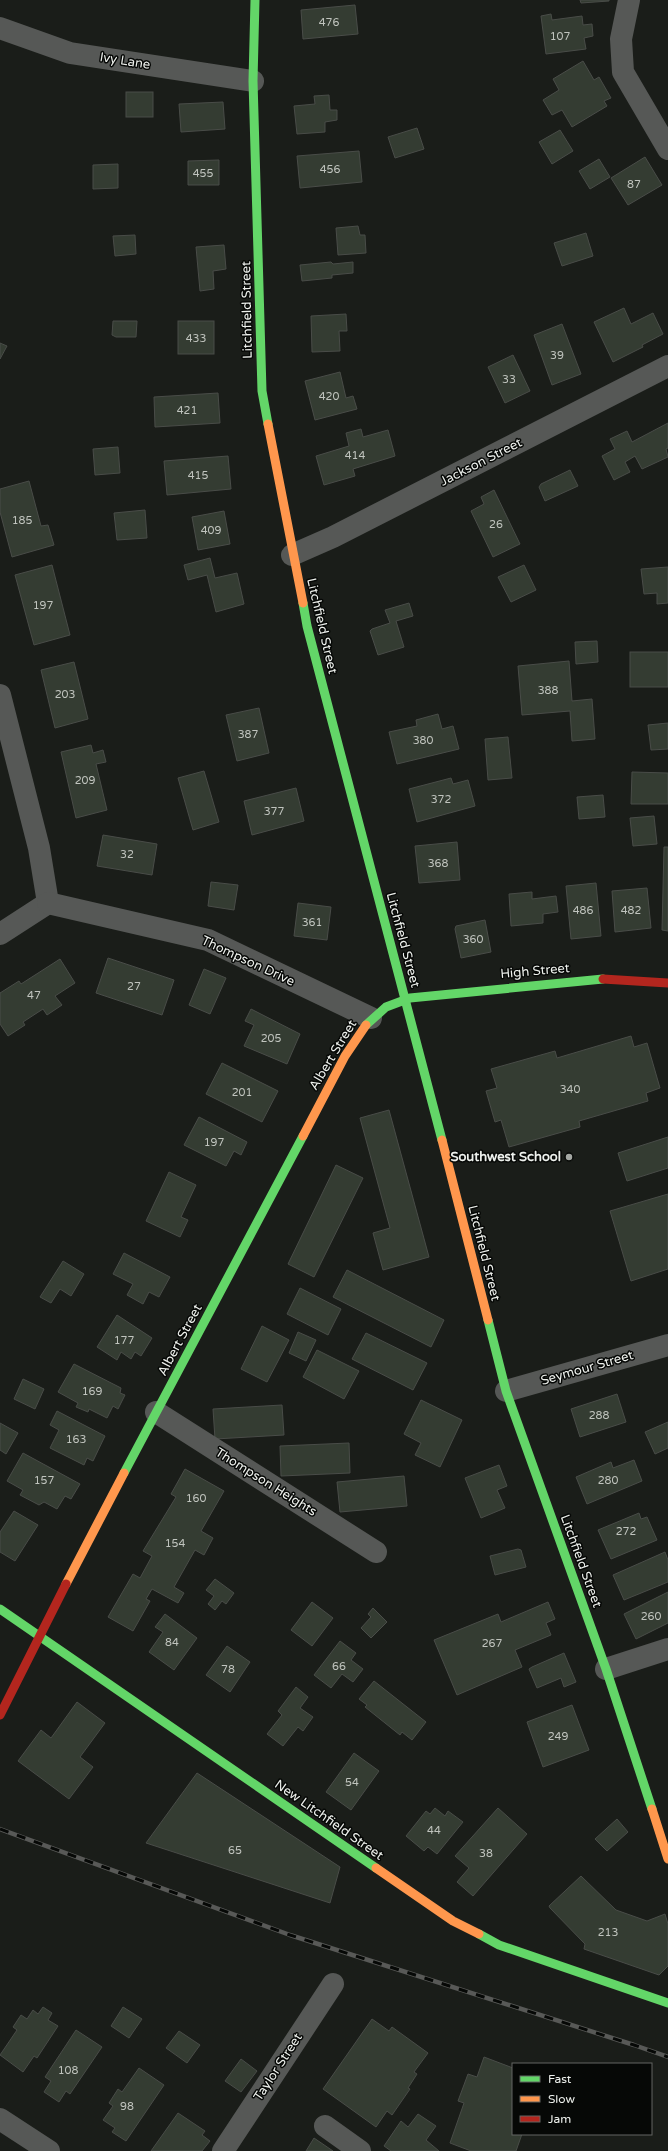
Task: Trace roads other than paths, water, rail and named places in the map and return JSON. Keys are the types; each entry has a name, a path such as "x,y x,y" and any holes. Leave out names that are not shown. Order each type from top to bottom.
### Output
{"main road":[{"name":"Litchfield Street","path":"255,0 252,81 257,192 262,391 292,555 320,678 405,997 506,1391 606,1669 668,1859"},
{"name":"High Street","path":"405,997 602,979 668,982"},
{"name":"Albert Street","path":"0,1715 38,1636 345,1056 359,1032 371,1018 388,1005 405,997"},
{"name":"New Litchfield Street","path":"0,1609 453,1921 499,1945 668,2003"}],"street":[{"path":"629,0 621,38 623,72 668,148"},
{"name":"Ivy Lane","path":"0,28 70,53 252,81"},
{"name":"Jackson Street","path":"292,555 333,537 668,366"},
{"path":"0,695 39,848 48,903 0,934"},
{"name":"Thompson Drive","path":"48,903 208,940 371,1018"},
{"name":"Seymour Street","path":"506,1391 668,1345"},
{"name":"Thompson Heights","path":"156,1412 376,1552"},
{"path":"606,1669 668,1649"},
{"name":"Taylor Street","path":"223,2151 333,1984"},
{"path":"0,2119 49,2151"},
{"path":"325,2126 360,2151"}],"railway":[{"path":"0,1829 290,1935 668,2057"}],"place":[{"name":"Southwest School","path":"569,1157"}]}
